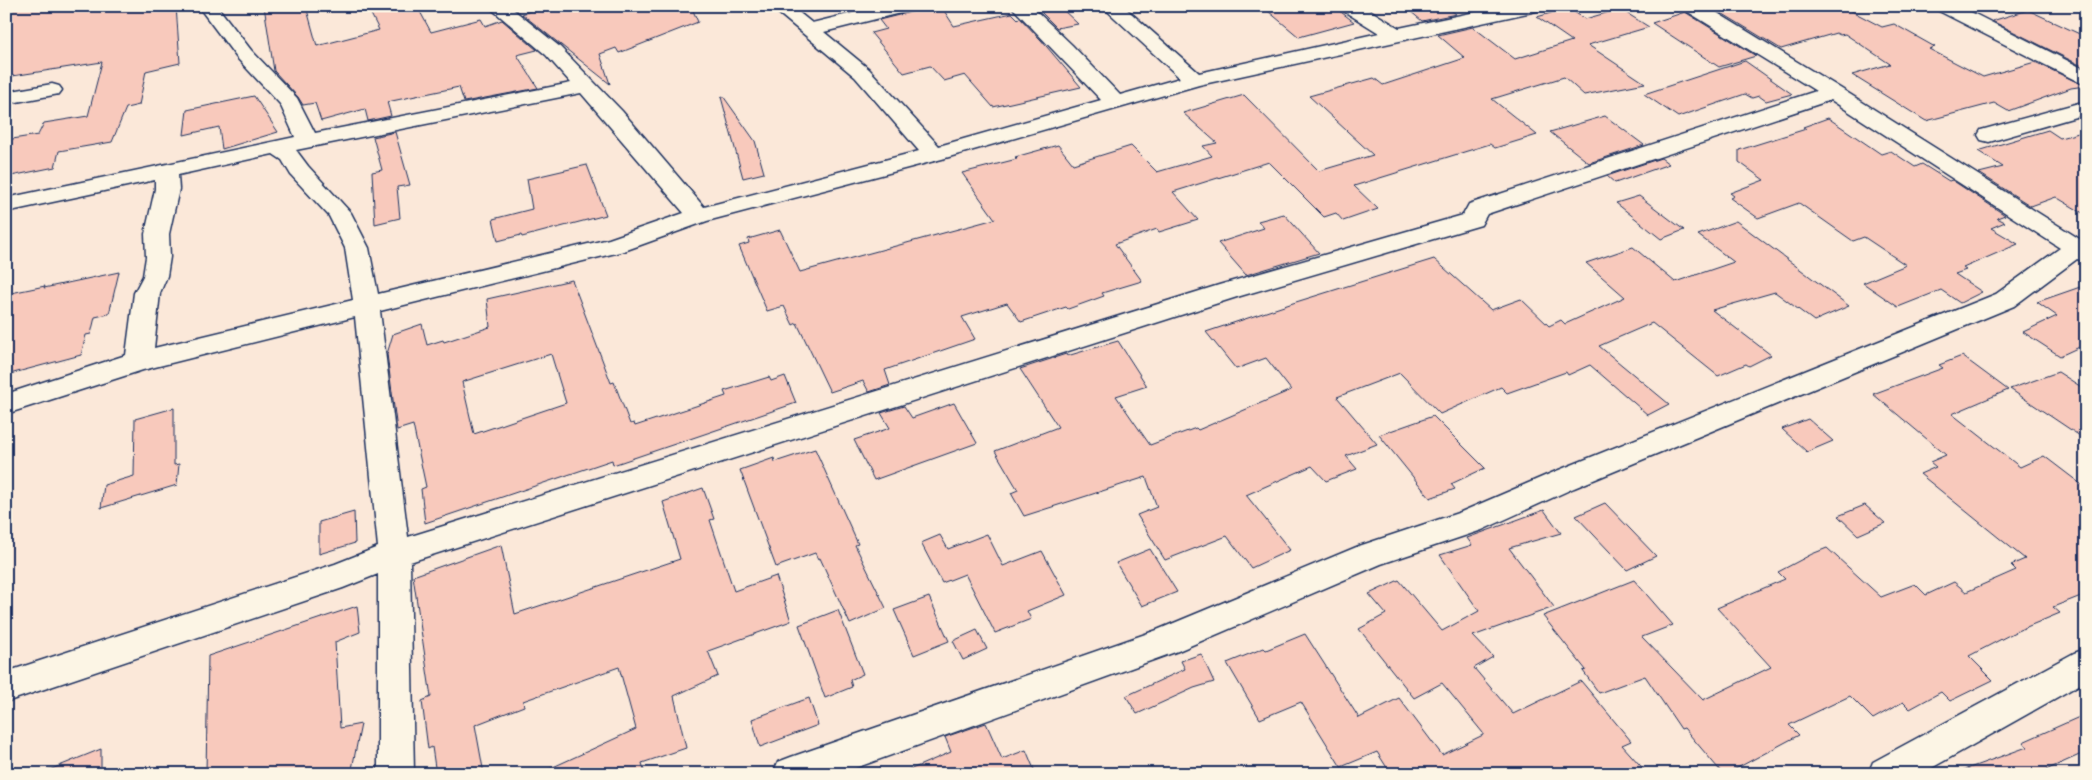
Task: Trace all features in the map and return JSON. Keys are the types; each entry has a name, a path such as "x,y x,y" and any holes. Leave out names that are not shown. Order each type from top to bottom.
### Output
{"street":[{"path":"207,6 244,54 290,102 308,141"},
{"path":"497,6 553,51 614,116 699,216"},
{"path":"779,6 862,72 934,154"},
{"path":"809,30 905,6"},
{"path":"1020,6 1115,102"},
{"path":"1111,6 1195,80"},
{"path":"1349,6 1396,35"},
{"path":"6,404 139,361 367,307 615,244 699,216 934,154 1195,80 1532,6"},
{"path":"791,774 1166,641 1370,555 1471,521 1564,480 2005,300 2081,251 1833,92 1692,6"},
{"path":"1944,6 2086,78"},
{"path":"6,205 277,147 586,86"},
{"path":"6,98 52,90"},
{"path":"6,687 343,575 394,554 1228,291 1473,220 1477,209 1833,92"},
{"path":"1989,135 2086,107"},
{"path":"277,147 290,156 299,170 339,213 357,248 367,307 394,554 396,774"},
{"path":"139,361 147,294 155,276 158,257 157,234 167,189 166,171"},
{"path":"1886,774 2086,664"}],"building":[{"path":"6,6 176,6 180,63 146,71 139,105 126,108 112,142 59,151 55,167 6,177 6,140 38,135 44,123 88,116 102,62 6,77"},
{"path":"264,6 306,6 317,46 379,30 370,12 394,6 417,6 431,32 481,19 485,26 502,20 537,50 517,55 538,88 464,102 459,87 387,102 391,116 368,121 365,109 321,121 315,103 303,105 274,71"},
{"path":"545,6 578,6 579,11 600,6 691,6 698,22 619,53 616,48 600,54 610,84 522,14"},
{"path":"941,6 954,26 1012,13 1018,19 1020,18 1041,40 1081,87 993,107 965,75 944,81 930,66 904,73 871,33 886,29 879,20"},
{"path":"1262,6 1333,6 1354,22 1299,37"},
{"path":"1404,6 1446,6 1456,14 1422,21"},
{"path":"1710,6 1805,6 1814,11 1829,6 1842,6 1882,27 1894,24 1935,47 1929,49 1983,77 2035,62 2085,86 2071,88 2008,111 1994,103 1926,121 1852,75 1890,64 1845,34 1840,35 1836,33 1781,49"},
{"path":"1060,7 1078,24 1057,28 1041,12"},
{"path":"1568,8 1585,19 1620,9 1649,27 1588,45 1645,83 1584,95 1564,77 1492,99 1537,135 1495,148 1490,144 1354,186 1378,209 1343,221 1336,213 1324,217 1269,162 1173,192 1198,220 1159,232 1157,229 1115,244 1142,281 1102,293 1104,296 1068,309 1066,307 1021,322 1007,303 962,317 975,339 885,370 890,385 869,392 863,381 830,392 797,323 793,325 784,306 767,311 739,246 749,243 748,239 780,230 800,272 995,219 962,173 1017,159 1015,157 1058,145 1073,164 1131,146 1157,172 1212,156 1203,146 1217,143 1183,113 1244,95 1319,171 1373,155 1309,96 1374,78 1383,85 1465,58 1438,35 1473,27 1515,59 1572,41 1537,17"},
{"path":"2028,10 2086,37 2086,68 1992,21"},
{"path":"1685,12 1756,56 1719,67 1652,23"},
{"path":"1745,61 1792,94 1766,101 1759,96 1752,98 1745,94 1678,117 1644,94"},
{"path":"254,96 278,132 222,149 219,127 184,135 187,110"},
{"path":"723,96 755,141 764,173 743,178 721,97"},
{"path":"1605,116 1644,145 1589,163 1550,132"},
{"path":"1828,118 1881,154 1891,151 1915,167 1922,164 1949,181 1952,180 2005,215 1997,218 2005,222 1991,228 2018,244 1963,268 1966,270 1955,274 1982,292 1960,303 1941,290 1898,307 1863,283 1906,265 1864,237 1853,241 1799,203 1758,218 1730,198 1734,196 1730,193 1764,180 1739,162 1739,150 1806,129 1803,127"},
{"path":"2048,130 2060,138 2086,131 2086,215 2056,197 2031,206 1979,173 2003,167 1978,151"},
{"path":"395,132 410,185 397,187 400,218 375,224 372,172 382,170 373,137"},
{"path":"1661,158 1669,164 1615,183 1607,176"},
{"path":"587,165 606,215 522,237 521,235 498,241 493,219 532,209 527,179"},
{"path":"1639,196 1684,230 1661,239 1616,203"},
{"path":"1284,214 1319,253 1246,275 1218,243 1264,228 1258,221"},
{"path":"1736,221 1849,306 1814,321 1775,292 1712,310 1771,355 1749,366 1746,364 1718,376 1652,323 1599,346 1669,404 1648,415 1590,365 1568,375 1566,372 1507,393 1501,387 1440,414 1400,373 1337,397 1377,444 1346,456 1357,469 1326,481 1312,466 1246,495 1290,550 1251,568 1227,536 1165,560 1137,515 1157,507 1146,477 1024,516 1011,493 1018,490 995,451 1058,427 1020,369 1066,354 1067,356 1118,341 1147,386 1116,396 1150,445 1196,428 1198,430 1291,390 1266,358 1236,369 1206,332 1434,259 1491,310 1521,299 1549,326 1561,320 1565,324 1625,297 1586,263 1633,247 1675,282 1734,262 1698,235"},
{"path":"119,272 109,314 95,317 91,334 86,335 81,355 6,375 6,294"},
{"path":"572,280 611,383 614,382 630,424 634,423 635,426 726,396 724,391 769,377 771,381 785,376 796,403 613,465 612,460 425,523 421,489 426,487 413,425 397,430 387,354 393,334 422,324 427,345 443,340 444,342 490,327 487,299","holes":["551,354 566,403 474,434 462,382"]},
{"path":"2086,285 2086,344 2060,356 2023,332 2057,316 2037,302"},
{"path":"1962,356 2008,390 1952,414 2020,467 2044,456 2086,488 2086,594 2053,607 2060,613 2017,631 1969,656 1993,680 1950,701 1941,692 1910,709 1903,702 1873,719 1850,696 1789,725 1799,735 1726,774 1723,774 1684,728 1681,729 1645,676 1599,693 1583,671 1586,670 1543,616 1634,580 1673,625 1642,637 1703,700 1771,667 1717,608 1785,579 1778,572 1812,554 1827,548 1881,597 1915,584 1926,595 1954,582 1966,592 2016,570 2011,565 2025,559 1920,474 1936,467 1930,462 1946,455 1873,394 1943,368 1939,365"},
{"path":"2058,372 2086,390 2086,440 2010,389"},
{"path":"954,403 977,443 874,480 854,440 890,428 881,413 904,406 912,418"},
{"path":"174,408 174,465 179,464 177,485 101,508 104,485 134,476 135,419"},
{"path":"1433,416 1485,468 1451,484 1455,489 1430,498 1379,435"},
{"path":"1808,419 1833,441 1807,452 1782,429"},
{"path":"815,449 858,544 855,545 886,608 850,624 820,558 818,559 815,553 776,567 740,470 774,458 775,462"},
{"path":"703,488 714,519 710,520 734,591 776,576 791,621 708,651 718,676 674,696 686,748 642,763 645,774 538,774 636,729 619,667 523,701 524,706 475,725 484,774 436,774 432,747 428,749 422,701 431,697 413,576 501,545 515,614 680,559 663,502"},
{"path":"1605,503 1656,556 1627,570 1576,516"},
{"path":"1865,505 1885,523 1858,535 1838,516"},
{"path":"1544,510 1561,533 1509,548 1554,607 1473,636 1493,657 1474,668 1513,714 1581,681 1631,741 1622,745 1648,774 1391,774 1377,752 1341,767 1301,702 1260,719 1227,663 1305,634 1359,718 1399,698 1442,755 1483,735 1442,683 1414,698 1359,629 1386,614 1369,594 1399,580 1442,631 1479,611 1440,555 1472,545 1467,538"},
{"path":"354,512 355,543 319,554 319,522"},
{"path":"987,534 1003,566 1042,551 1066,595 1027,611 1031,619 995,633 965,574 942,583 921,543 940,535 948,549"},
{"path":"1150,549 1177,592 1142,606 1116,563"},
{"path":"929,597 949,641 914,655 894,610"},
{"path":"357,606 360,632 335,642 340,728 361,724 351,774 206,774 208,656"},
{"path":"838,610 863,674 850,680 852,687 825,698 799,625"},
{"path":"977,630 987,649 963,660 953,641"},
{"path":"1201,654 1214,682 1194,688 1137,714 1126,696 1185,669 1181,661"},
{"path":"809,698 818,725 760,747 752,719"},
{"path":"2086,714 2086,752 2037,774 1961,774 1961,771 2027,747 2023,742"},
{"path":"986,723 1002,759 1026,750 1036,774 900,774 951,752 945,737"},
{"path":"101,749 101,774 42,774 42,773"}]}
